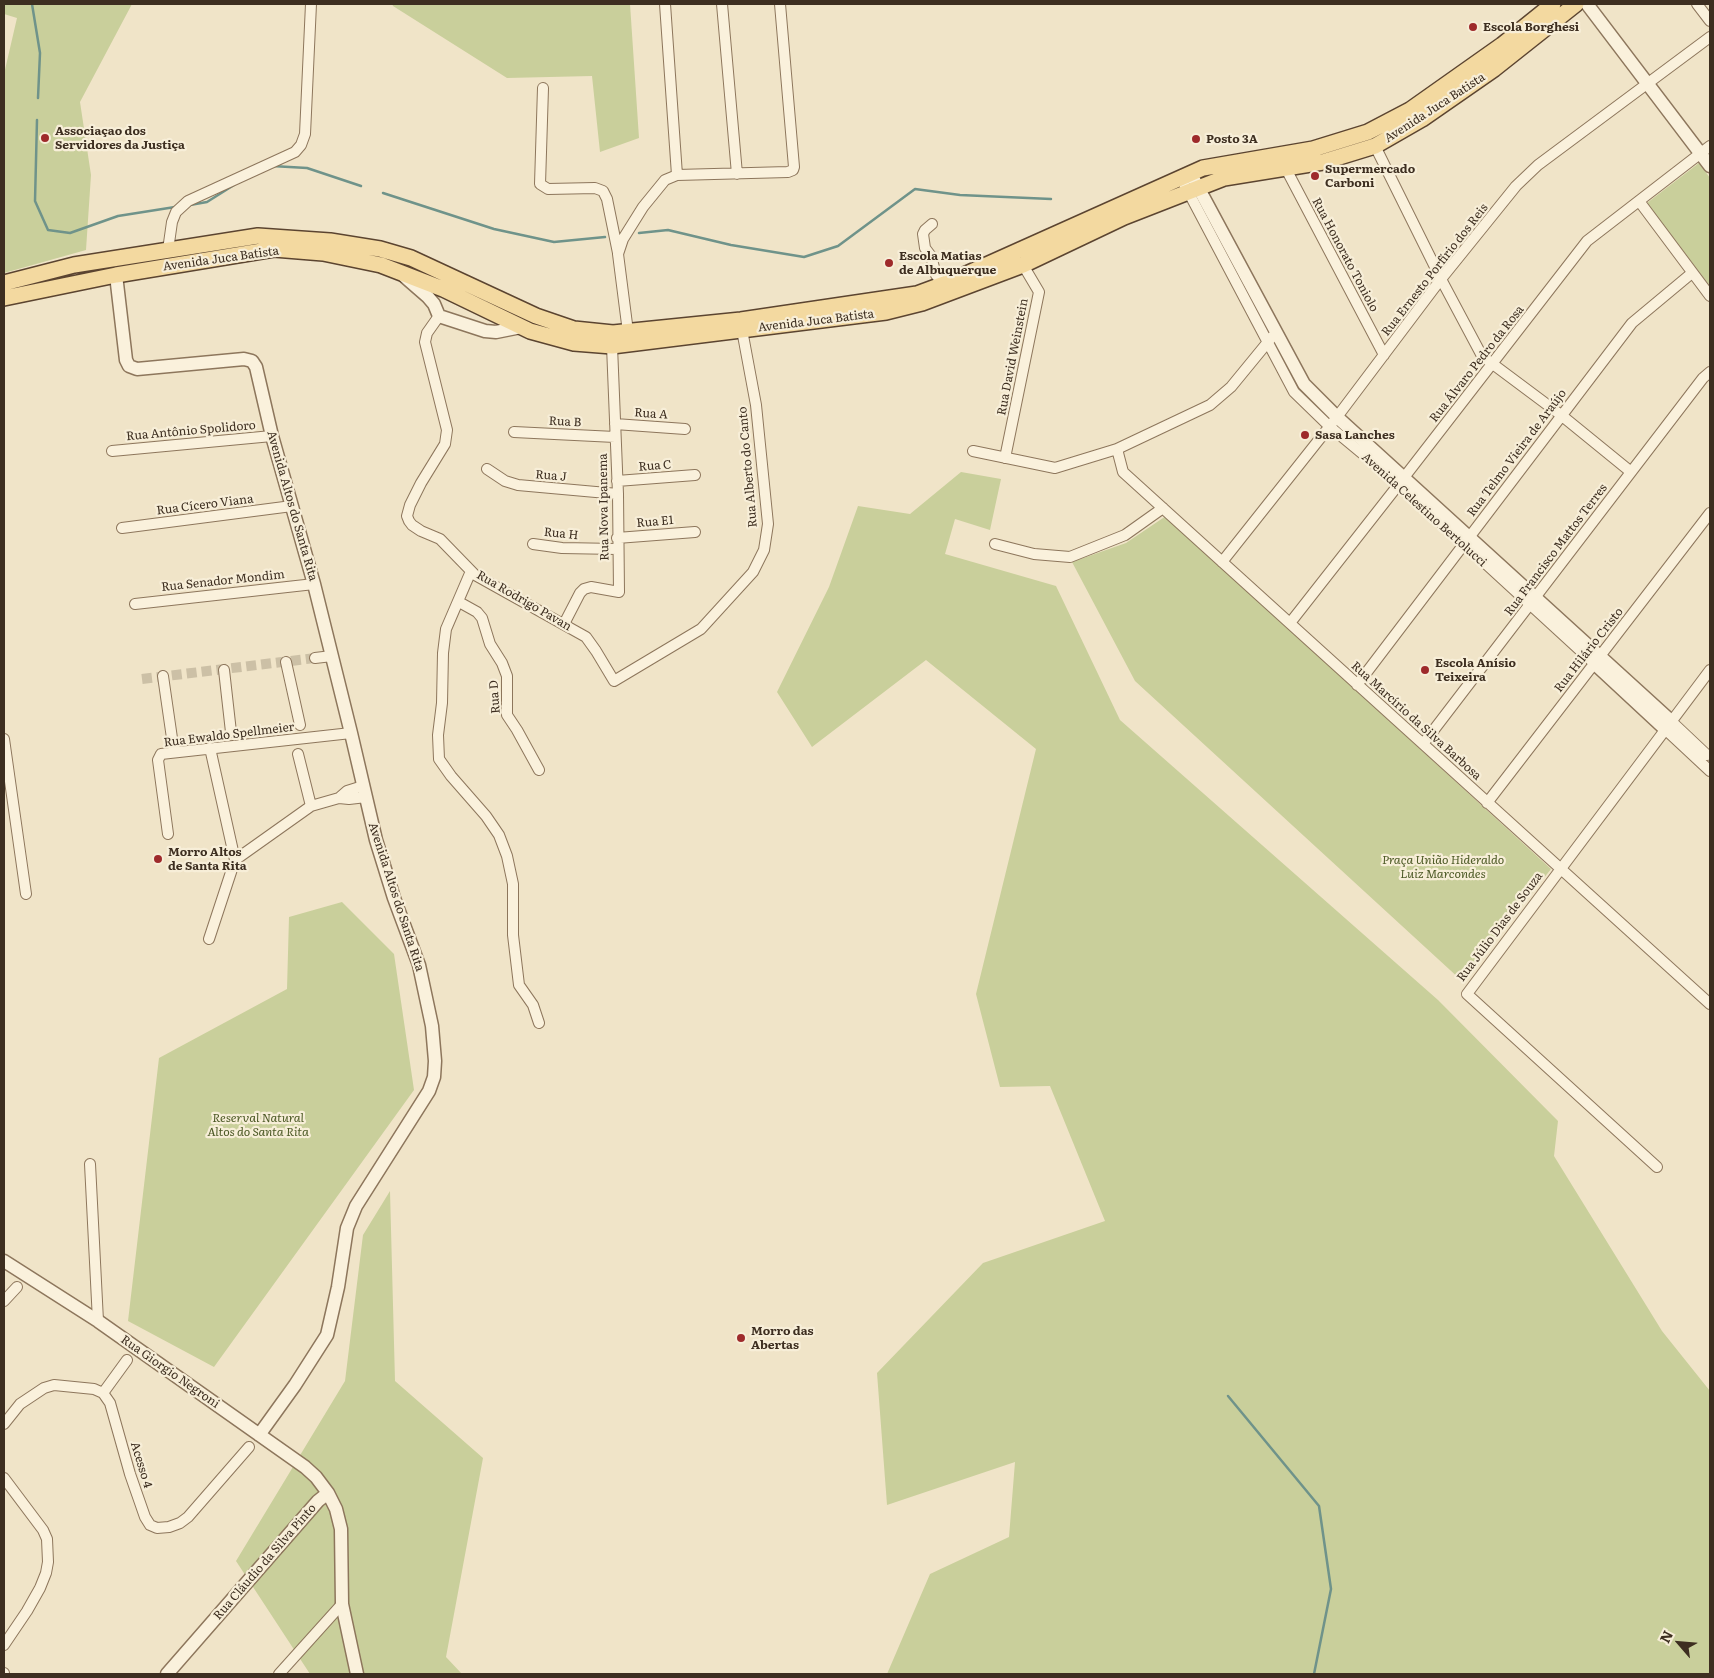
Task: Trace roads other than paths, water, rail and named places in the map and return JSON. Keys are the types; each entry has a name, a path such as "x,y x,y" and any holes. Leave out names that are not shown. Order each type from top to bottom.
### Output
{"main road":[{"name":"Avenida Juca Batista","path":"4,298 116,275 274,249 323,253 394,269 443,289 521,327 574,343 612,346 886,312 922,303 1023,265 1124,217 1189,182 1203,168 1313,149 1368,132 1410,110 1502,45 1553,4"},
{"name":"Avenida Juca Batista","path":"4,283 74,264 258,236 330,241 380,249 411,258 536,316 574,329 613,333 741,320 917,294 1189,182 1323,162 1375,146 1422,119 1494,69 1576,4"},
{"path":"394,269 399,261 411,258"},
{"path":"492,295 500,317"}],"street":[{"path":"168,250 172,222 176,212 188,201 295,152 301,145 305,134 311,4"},
{"path":"665,4 677,175"},
{"path":"722,4 737,174"},
{"path":"618,254 623,239 643,207 664,180 677,175 788,172 793,170 780,4"},
{"path":"1587,4 1648,84 1705,150 1710,166"},
{"path":"1697,4 1710,21"},
{"name":"Rua Ernesto Porfírio dos Reis","path":"1222,562 1333,422 1441,279 1516,186 1538,165 1710,37"},
{"path":"543,88 540,184 548,189 595,188 603,191 607,200 618,254 628,332"},
{"path":"1375,146 1441,279 1482,356 1562,416 1631,472"},
{"name":"Rua Álvaro Pedro da Rosa","path":"1290,623 1587,242 1705,150"},
{"name":"Rua Honorato Toniolo","path":"1284,168 1384,355"},
{"name":"Avenida Celestino Bertolucci","path":"1189,182 1272,337 1333,422 1402,481 1668,725 1707,755"},
{"path":"1639,201 1710,296"},
{"path":"932,224 924,230 925,248 931,256 936,274 944,284"},
{"name":"Rua David Weinstein","path":"1005,458 1039,292 1023,265"},
{"path":"394,269 428,297 434,304 439,316 485,331 496,332 521,327"},
{"name":"Rua Telmo Vieira de Araújo","path":"1357,685 1632,323 1692,273"},
{"name":"Avenida Altos do Santa Rita","path":"116,275 126,360 129,366 137,369 244,359 252,361 256,368 272,436 314,584 352,733 376,840 419,965 432,1026 435,1061 434,1077 429,1091 356,1206 347,1228 338,1287 327,1334 259,1435"},
{"name":"Rua Rodrigo Pavan","path":"439,316 427,333 425,342 447,430 445,444 418,488 407,516 412,525 440,539 475,575 586,637 614,682"},
{"path":"485,331 494,328 500,317"},
{"name":"Rua Alberto do Canto","path":"614,682 701,629 753,572 764,550 768,524 756,405 742,330"},
{"path":"972,451 1055,468 1117,449 1210,405 1231,387 1272,337"},
{"name":"Rua Nova Ipanema","path":"564,624 584,589 591,587 619,592 617,549 618,494 612,346"},
{"name":"Rua Francisco Mattos Terres","path":"1422,744 1702,378 1710,372"},
{"name":"Rua A","path":"615,424 685,428"},
{"name":"Rua B","path":"514,432 615,437"},
{"name":"Rua Antônio Spolidoro","path":"112,451 272,436"},
{"name":"Rua Marcírio da Silva Barbosa","path":"1117,449 1124,472 1710,1004"},
{"name":"Rua J","path":"487,469 505,481 518,485 618,494"},
{"name":"Rua C","path":"617,481 695,475"},
{"name":"Rua Cícero Viana","path":"122,528 292,506"},
{"path":"995,544 1034,554 1070,557 1125,535 1163,508"},
{"name":"Rua Hilário Cristo","path":"1487,803 1710,513"},
{"name":"Rua E1","path":"617,538 695,532"},
{"name":"Rua H","path":"533,544 562,548 617,549"},
{"path":"471,571 446,629 443,653 442,703 438,735 439,759 451,776 486,816 499,835 513,884 513,935 519,985 533,1005 539,1023"},
{"name":"Rua Senador Mondim","path":"135,604 314,584"},
{"name":"Rua D","path":"459,602 477,612 482,618 490,644 502,663 507,676 507,715 539,770"},
{"path":"315,658 332,656"},
{"path":"286,662 300,726"},
{"path":"224,670 231,732"},
{"name":"Rua Júlio Dias de Souza","path":"1657,1167 1466,994 1710,670"},
{"path":"163,676 174,752"},
{"name":"Avenida Celestino Bertolucci","path":"1668,725 1710,771"},
{"name":"Rua Ewaldo Spellmeier","path":"168,834 158,757 161,754 352,733"},
{"path":"4,739 26,894"},
{"path":"209,939 235,860 210,748"},
{"path":"298,754 311,806"},
{"path":"235,860 311,806 365,792"},
{"path":"90,1164 98,1320"},
{"name":"Rua Giorgio Negroni","path":"4,1261 98,1320 305,1467 316,1478 328,1493 336,1509 341,1529 342,1604 357,1674"},
{"path":"4,1301 17,1287"},
{"path":"4,1424 20,1404 44,1388 54,1385 94,1389 104,1393 127,1360"},
{"name":"Acesso 4","path":"104,1393 110,1403 130,1474 145,1517 150,1525 158,1528 180,1523 188,1517 249,1447"},
{"path":"4,1478 43,1530 47,1539 48,1562 40,1588 27,1612 4,1645"},
{"name":"Rua Cláudio da Silva Pinto","path":"178,1674 218,1623 322,1507 328,1493"},
{"path":"279,1674 342,1604"},
{"name":"Rua Cláudio da Silva Pinto","path":"167,1674 218,1623"}],"waterway":[{"path":"32,4 40,53 38,98"},
{"path":"37,120 35,201 48,230 70,233 118,216 175,207"},
{"path":"272,166 307,168 361,186"},
{"path":"190,205 207,202 234,185"},
{"path":"639,233 668,230 731,245 804,257 838,246 915,189 960,195 1051,199"},
{"path":"383,193 494,229 554,242 605,237"},
{"path":"1228,1396 1319,1506 1331,1589 1314,1674"}],"tunnel":[{"path":"142,679 315,658"}],"place":[{"name":"Escola Borghesi","path":"1473,27"},
{"name":"Associaçao dos Servidores da Justiça","path":"45,138"},
{"name":"Posto 3A","path":"1196,139"},
{"name":"Supermercado Carboni","path":"1315,176"},
{"name":"Escola Matias de Albuquerque","path":"889,263"},
{"name":"Sasa Lanches","path":"1305,435"},
{"name":"Escola Anísio Teixeira","path":"1425,670"},
{"name":"Morro Altos de Santa Rita","path":"158,859"},
{"name":"Morro das Abertas","path":"741,1338"}],"park label":[{"name":"Praça União Hideraldo Luiz Marcondes","path":"1443,867"},
{"name":"Reserval Natural Altos do Santa Rita","path":"258,1125"}]}
